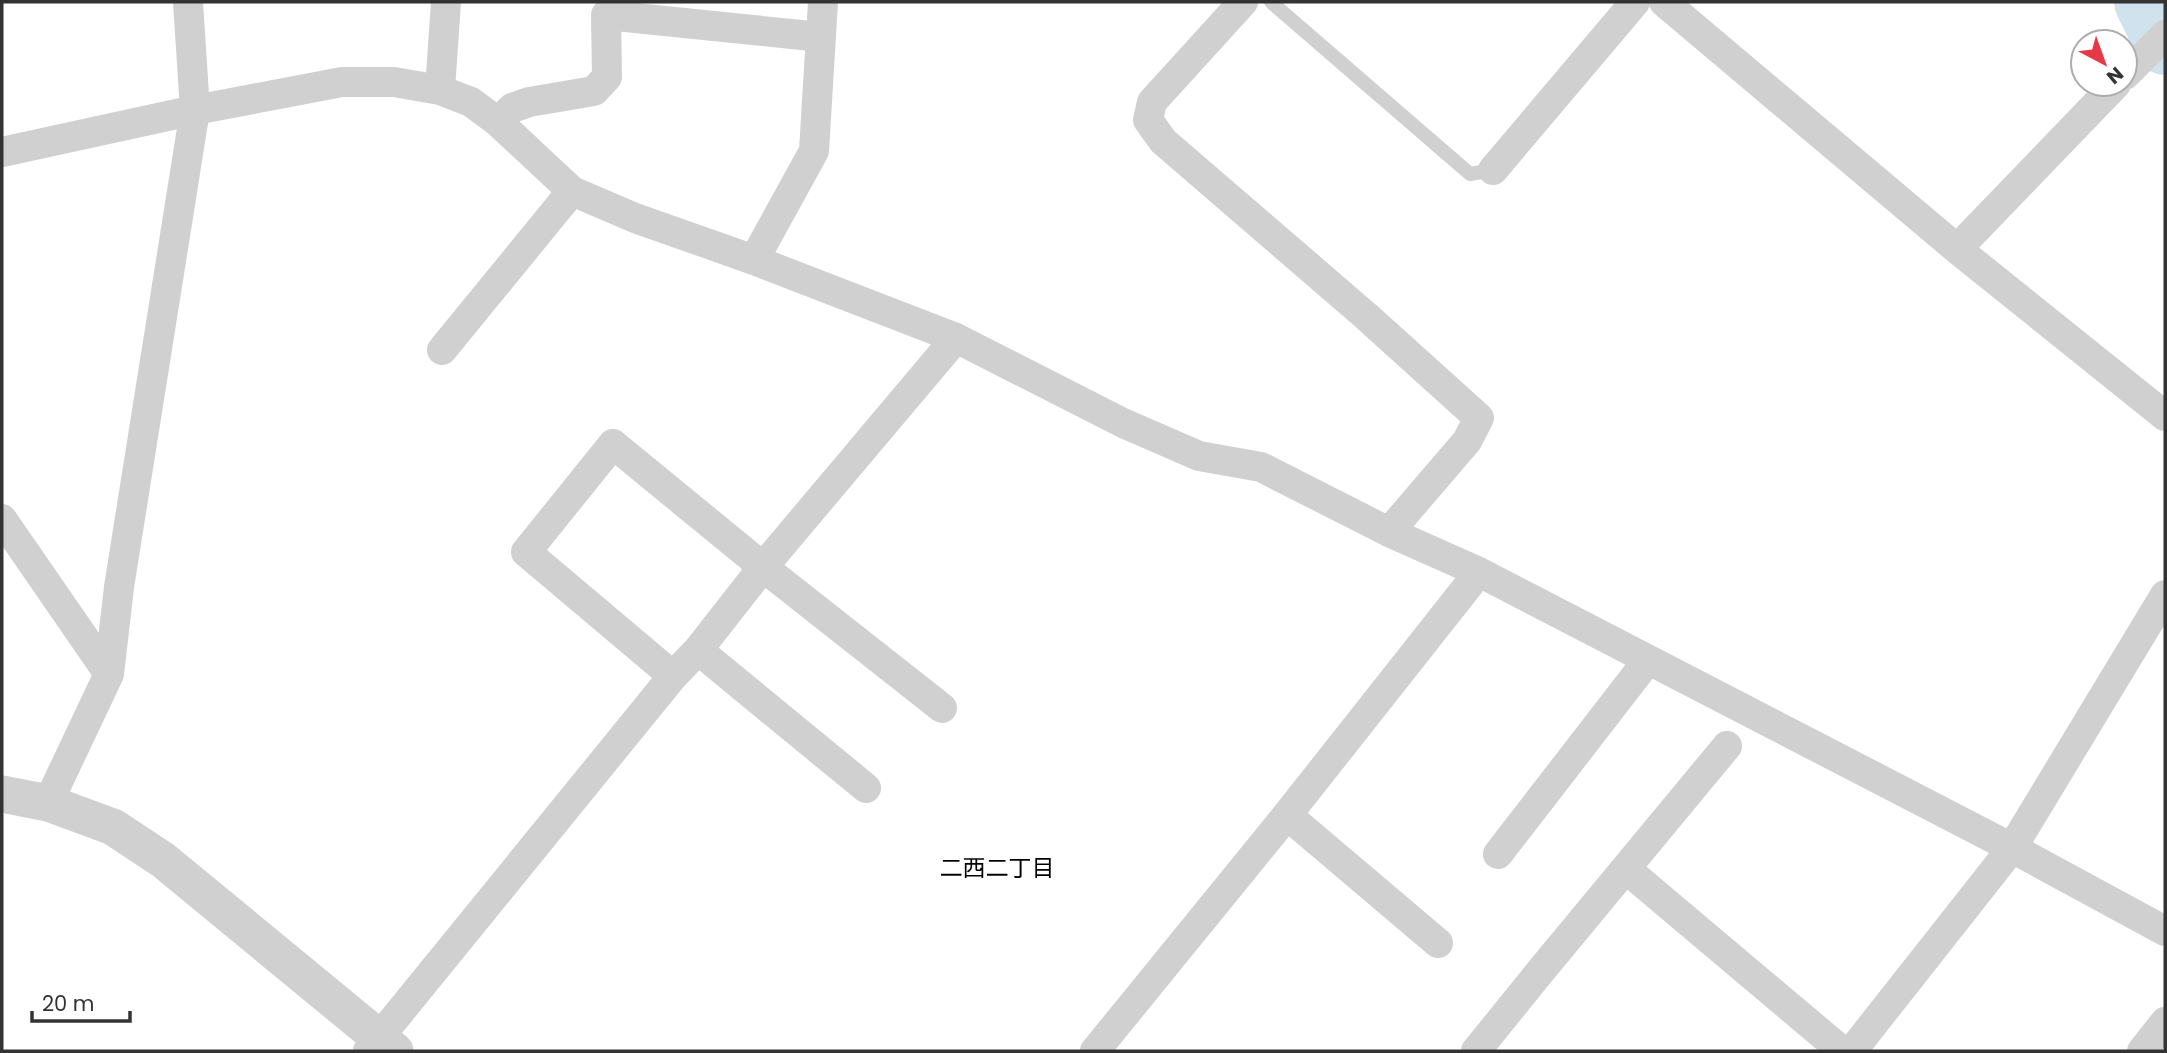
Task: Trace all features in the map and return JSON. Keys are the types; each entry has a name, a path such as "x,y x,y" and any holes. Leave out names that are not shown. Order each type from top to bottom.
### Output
{"street":[{"path":"48,803 109,674 119,587 195,110 188,2"},
{"path":"440,90 446,2"},
{"path":"754,260 814,151 824,2"},
{"path":"1243,2 1152,102 1148,120 1163,141 1366,316 1479,418 1467,441 1389,532"},
{"path":"1493,170 1636,2"},
{"path":"1664,2 1957,250 2165,416"},
{"path":"498,122 512,108 529,102 594,91 607,77 606,15 821,37"},
{"path":"2139,61 2165,35"},
{"path":"2,152 195,110 342,82 394,82 440,90 471,102 498,122 572,191 635,218 754,260 956,338 1123,423 1199,456 1261,467 1389,532 1479,572 2012,848 2165,931"},
{"path":"1957,250 2102,98"},
{"path":"442,350 572,191"},
{"path":"2,794 48,803 113,828 163,860 381,1047 673,676 698,650 763,567 956,338"},
{"path":"673,676 526,552 613,444 942,708"},
{"path":"2,519 109,674"},
{"path":"1095,1051 1287,815 1479,572"},
{"path":"1852,1051 2012,848 2165,595"},
{"path":"698,650 866,788"},
{"path":"1498,854 1648,660"},
{"path":"1476,1051 1727,746"},
{"path":"1287,815 1438,943"},
{"path":"1626,869 1842,1051"},
{"path":"2142,1051 2165,1022"}],"lane":[{"path":"1271,2 1470,174 1493,170"}],"waterway":[{"path":"2144,2 2165,45"}],"district":[{"name":"二西二丁目","path":"997,868"}]}
